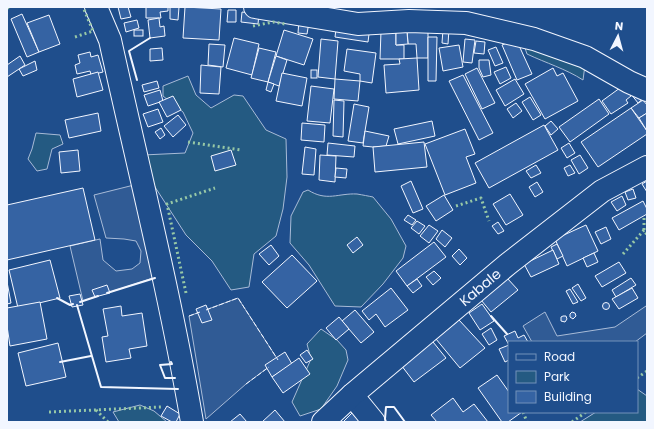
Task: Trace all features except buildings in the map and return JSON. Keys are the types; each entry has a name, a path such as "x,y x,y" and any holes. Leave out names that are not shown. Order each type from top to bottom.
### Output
{"street":[{"path":"96,7 110,40 181,358 192,422"},
{"path":"255,7 358,24 410,14 466,23 534,39 585,57 647,90"},
{"name":"Kabale","path":"323,422 352,395 485,282 602,191 647,167"},
{"path":"352,395 374,422"}],"green space":[{"path":"524,45 585,65 583,80 563,69 527,54"},
{"path":"188,76 196,95 211,108 234,95 243,96 266,130 286,139 287,177 283,209 276,236 254,254 249,287 231,290 212,261 186,235 155,187 143,155 185,153 193,133 183,112 163,96 163,86"},
{"path":"36,133 60,135 63,144 52,149 47,169 37,171 28,159"},
{"path":"308,190 321,196 357,194 373,197 391,219 406,246 403,258 383,284 361,307 335,306 309,265 290,243 291,216 303,192"},
{"path":"321,329 337,340 346,350 348,360 337,386 321,409 300,416 292,402 311,359 307,344"},
{"path":"638,390 647,396 647,422 580,422 594,413 638,413"},
{"path":"140,405 154,411 167,422 119,422 113,412"}],"shaded area":[{"path":"134,185 156,277 83,301 70,246 100,239 103,260 116,271 132,269 140,263 141,251 136,241 106,238 94,195"},
{"path":"238,298 278,360 246,384 206,419 189,316"},
{"path":"646,306 647,333 636,341 531,341 523,326 545,312 557,336 615,327"}],"hedge":[{"path":"7,8 11,7"},
{"path":"75,37 93,31 83,7"},
{"path":"253,26 273,22 285,24"},
{"path":"188,142 241,150"},
{"path":"186,293 167,204 215,188"},
{"path":"456,206 481,198 489,221"},
{"path":"644,218 644,230 647,235"},
{"path":"623,254 644,230"},
{"path":"638,377 647,371"},
{"path":"49,412 161,407"},
{"path":"96,410 108,422"},
{"path":"523,413 527,422"},
{"path":"572,422 585,413"}],"fence":[{"path":"206,310 238,298 278,360"},
{"path":"189,316 200,312"},
{"path":"246,384 269,367"}],"wall":[{"path":"137,80 129,51 150,38"},
{"path":"107,293 155,278"},
{"path":"80,302 98,296"},
{"path":"57,298 70,305 73,304"},
{"path":"77,305 101,387 178,389"},
{"path":"491,316 507,334"},
{"path":"60,362 91,356"},
{"path":"171,362 172,364 160,365 165,378 175,378"},
{"path":"386,422 386,407 394,407 405,422"}]}
